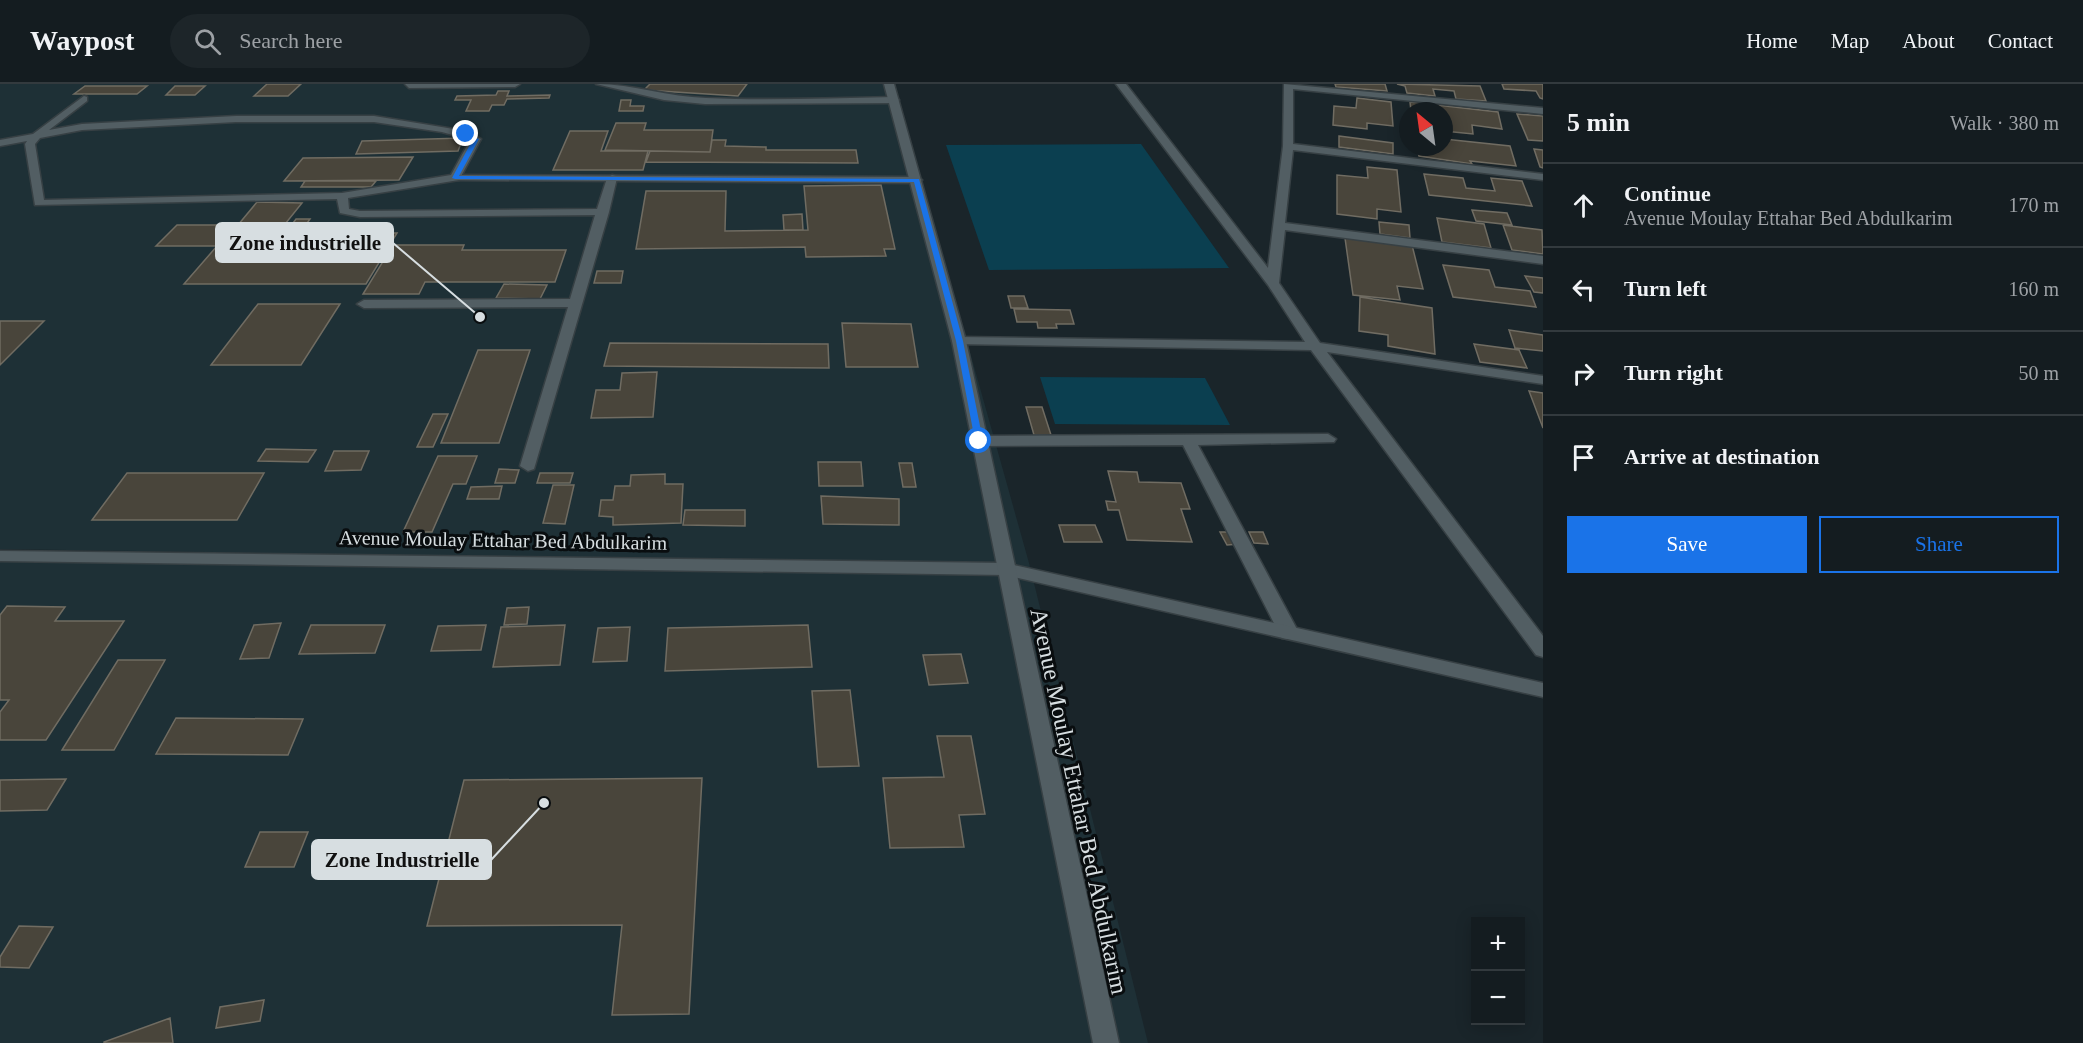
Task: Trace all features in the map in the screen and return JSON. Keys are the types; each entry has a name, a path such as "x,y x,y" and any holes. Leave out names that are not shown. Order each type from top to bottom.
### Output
{"street":[{"path":"409,85 515,84"},
{"path":"601,84 664,97 705,101 891,92"},
{"path":"1121,84 1273,283 1315,346 1543,650"},
{"path":"1273,283 1288,146 1289,85 1543,111"},
{"name":"Avenue Moulay Ettahar Bed Abdulkarim","path":"891,92 917,180 959,341 1106,1043"},
{"path":"84,99 38,134 30,144 39,203 342,196 455,178 917,180"},
{"path":"0,143 82,127 236,119 374,119 442,129 466,134 476,139 455,178"},
{"path":"1288,146 1543,177"},
{"path":"528,466 612,178"},
{"path":"342,196 344,211 360,214 603,212"},
{"path":"1279,226 1543,260"},
{"path":"364,304 576,303"},
{"path":"959,341 1315,346 1543,380"},
{"path":"979,441 1328,439"},
{"path":"1188,440 1289,633"},
{"name":"Avenue Moulay Ettahar Bed Abdulkarim","path":"0,556 1005,569"},
{"path":"1005,569 1543,690"}],"shaded area":[{"path":"0,84 895,84 1029,563 1148,1043 0,1043 0,556 900,562 0,549"},
{"path":"1141,144 1229,268 989,270 946,145"},
{"path":"1040,377 1205,378 1230,425 1055,424"}],"building":[{"path":"267,84 301,84 288,96 254,96"},
{"path":"650,84 747,84 738,96 644,90"},
{"path":"1335,84 1385,84 1387,91 1336,87"},
{"path":"1397,84 1480,86 1486,101 1456,99 1454,91 1433,89 1435,96 1407,93 1405,86"},
{"path":"1502,84 1543,84 1543,99 1536,91 1504,89"},
{"path":"85,86 147,86 137,94 74,94"},
{"path":"175,86 205,86 195,95 166,95"},
{"path":"498,91 509,91 507,96 550,95 549,98 507,99 504,105 492,105 489,111 466,111 471,100 455,100 457,96 496,95"},
{"path":"1357,98 1391,102 1393,126 1367,123 1367,129 1333,125 1334,106 1356,108"},
{"path":"621,100 631,100 630,106 644,106 643,111 619,111"},
{"path":"1453,107 1498,112 1502,129 1472,125 1473,134 1453,132"},
{"path":"1517,114 1543,116 1543,141 1528,140"},
{"path":"616,123 646,123 644,130 713,130 710,152 605,150"},
{"path":"570,131 608,131 601,151 648,151 643,170 553,170"},
{"path":"1339,136 1393,143 1393,154 1339,147"},
{"path":"463,138 458,151 356,154 362,141"},
{"path":"712,140 726,140 725,146 766,147 766,150 856,150 858,163 646,162 650,151 710,152"},
{"path":"1453,140 1510,146 1516,166 1470,161 1472,164 1419,156 1453,156"},
{"path":"1534,149 1543,150 1543,168 1540,167"},
{"path":"413,157 399,180 284,181 303,158"},
{"path":"1367,167 1397,170 1401,212 1377,209 1377,219 1337,214 1337,175 1368,178"},
{"path":"1424,174 1463,178 1466,188 1495,191 1491,178 1522,181 1532,206 1429,195"},
{"path":"305,181 376,181 371,187 301,187"},
{"path":"881,185 895,249 884,249 886,256 806,257 805,247 636,249 646,191 726,191 725,231 808,230 804,186"},
{"path":"257,202 302,203 269,244 324,245 332,233 397,233 366,284 184,284 217,246 156,246 177,225 238,225"},
{"path":"1472,210 1507,213 1512,225 1476,221"},
{"path":"802,214 803,230 784,230 783,215"},
{"path":"1437,218 1484,224 1491,248 1442,242"},
{"path":"296,219 310,219 300,233 285,234"},
{"path":"1379,222 1409,225 1410,238 1380,234"},
{"path":"1503,225 1542,230 1543,254 1512,250"},
{"path":"1345,238 1412,245 1423,289 1397,286 1400,300 1353,295"},
{"path":"393,245 464,245 462,250 566,250 555,282 425,282 419,294 363,294"},
{"path":"1443,265 1489,270 1495,287 1530,291 1536,307 1453,297"},
{"path":"597,271 623,271 621,283 594,283"},
{"path":"1525,276 1543,278 1543,293 1534,292"},
{"path":"504,284 547,285 540,299 496,298"},
{"path":"1008,296 1024,296 1028,308 1011,308"},
{"path":"1360,297 1432,308 1435,354 1388,346 1388,335 1359,331"},
{"path":"258,304 340,304 301,365 211,365"},
{"path":"1014,309 1070,310 1074,324 1056,324 1057,328 1038,328 1037,322 1017,322"},
{"path":"0,321 44,321 0,365"},
{"path":"842,323 911,324 918,367 846,367"},
{"path":"1509,330 1543,335 1543,351 1515,348"},
{"path":"610,343 828,344 829,368 604,366"},
{"path":"1474,344 1519,350 1527,368 1480,362"},
{"path":"478,350 530,350 499,443 441,443"},
{"path":"657,372 653,417 591,418 596,390 620,390 622,373"},
{"path":"1529,391 1543,393 1543,428"},
{"path":"1026,407 1042,407 1051,435 1034,435"},
{"path":"433,414 448,414 433,447 417,447"},
{"path":"266,449 316,450 308,462 258,461"},
{"path":"334,451 369,451 361,470 325,471"},
{"path":"438,456 477,456 466,484 453,484 432,532 403,532"},
{"path":"818,462 861,462 863,486 819,486"},
{"path":"899,463 912,463 916,487 903,487"},
{"path":"499,469 519,470 515,483 495,483"},
{"path":"1108,471 1137,472 1139,482 1181,483 1190,509 1181,509 1192,542 1127,540 1119,510 1108,510 1106,501 1116,502"},
{"path":"127,473 264,473 237,520 92,520"},
{"path":"540,473 573,473 570,483 537,483"},
{"path":"665,474 665,484 683,484 681,523 613,525 613,517 599,516 601,500 613,500 615,486 630,486 631,475"},
{"path":"553,485 574,485 565,524 543,523"},
{"path":"502,486 499,499 467,499 471,487"},
{"path":"821,496 899,499 899,525 823,524"},
{"path":"685,510 745,510 745,526 683,525"},
{"path":"1059,525 1095,525 1102,542 1064,542"},
{"path":"1220,532 1232,532 1239,544 1227,545"},
{"path":"1249,532 1263,532 1268,544 1254,543"},
{"path":"7,606 65,607 55,621 124,621 46,740 0,740 0,712 9,700 0,700 0,615"},
{"path":"529,607 527,624 504,625 507,608"},
{"path":"281,623 269,658 240,659 254,625"},
{"path":"311,625 385,625 375,653 299,654"},
{"path":"486,625 481,650 431,651 438,626"},
{"path":"565,625 560,665 493,667 501,627"},
{"path":"808,625 812,667 665,671 668,628"},
{"path":"630,627 627,661 593,662 598,628"},
{"path":"961,654 968,683 929,685 923,655"},
{"path":"118,660 165,660 114,750 62,750"},
{"path":"850,690 859,766 818,767 812,691"},
{"path":"176,718 303,719 288,755 156,754"},
{"path":"937,736 971,736 985,814 959,815 964,847 890,848 883,778 944,777"},
{"path":"702,778 689,1014 612,1015 622,925 427,926 464,780"},
{"path":"66,779 47,810 0,811 0,780"},
{"path":"260,832 308,832 294,867 245,867"},
{"path":"19,926 53,927 29,968 0,967 0,957"},
{"path":"264,1000 260,1021 216,1028 220,1007"},
{"path":"170,1018 173,1043 104,1043 104,1042"}],"place":[{"name":"Zone industrielle","path":"480,317"},
{"name":"Zone Industrielle","path":"544,803"}],"route":[{"path":"466,134 476,139 455,178 917,180 959,341 979,441"}]}
